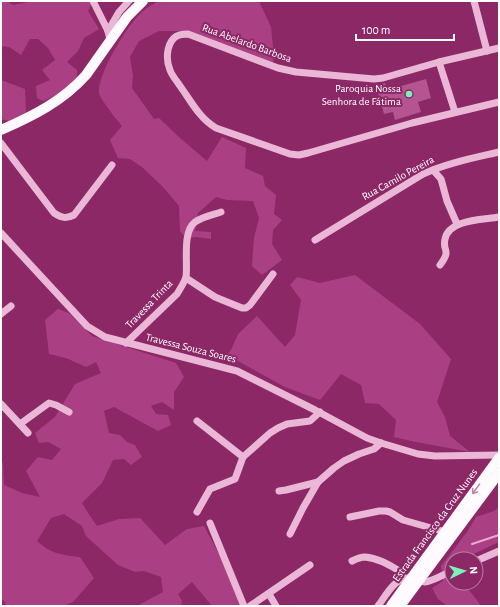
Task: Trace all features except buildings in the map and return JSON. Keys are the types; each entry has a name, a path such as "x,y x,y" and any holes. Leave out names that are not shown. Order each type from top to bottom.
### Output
{"main road":[{"path":"1,130 36,114 67,94 86,75 109,35 143,1"},
{"name":"Estrada Francisco da Cruz Nunes","path":"448,533 499,457"},
{"name":"Estrada Francisco da Cruz Nunes","path":"391,606 448,533 499,473"},
{"name":"Estrada Francisco da Cruz Nunes","path":"400,606 411,580"}],"street":[{"path":"93,1 109,35"},
{"path":"109,35 119,12 129,1"},
{"path":"474,1 487,51"},
{"name":"Rua Abelardo Barbosa","path":"439,62 383,78 364,79 296,72 278,68 188,34 180,35 174,38 169,47 167,60 170,71 200,115 208,123 216,128 290,154 299,155 308,153 455,112"},
{"path":"499,48 439,62 455,112 499,102"},
{"path":"1,143 54,213 61,218 68,218 74,215 112,165"},
{"name":"Rua Camilo Pereira","path":"315,240 433,170 454,163 499,152"},
{"path":"433,170 441,179 447,202 457,224"},
{"path":"221,212 201,219 189,228 187,236 186,278 215,297 242,308 246,308 250,305 273,274"},
{"path":"440,265 446,254 444,243 445,237 451,228 457,224 499,217"},
{"name":"Travessa Souza Soares","path":"1,233 87,326 105,337 237,371 320,412 367,438 381,443 418,454 435,456 499,457"},
{"name":"Travessa Trinta","path":"126,343 177,294 186,278"},
{"path":"1,314 10,306"},
{"path":"20,424 49,403 56,404 69,412"},
{"path":"1,404 28,433"},
{"path":"197,512 210,489 235,479 243,457 265,437 287,424 310,421 320,412"},
{"path":"197,421 243,457"},
{"path":"290,534 318,482 344,460 374,449 381,443"},
{"path":"279,491 318,482"},
{"path":"350,517 386,511 403,520 448,533"},
{"path":"210,523 244,606"},
{"path":"484,558 499,551"},
{"path":"352,561 360,558 374,559 398,570 411,580"},
{"path":"250,606 310,565"},
{"path":"378,606 393,586 411,580 429,581 444,574"},
{"path":"269,594 276,606"}],"shaded area":[{"path":"1,1 7,1 13,5 34,1 90,1 92,3 88,11 99,29 84,38 78,51 67,62 77,70 77,81 64,92 43,101 37,98 36,86 50,80 42,70 55,60 48,48 38,39 30,39 21,55 9,47 1,46"},
{"path":"160,1 259,1 271,27 274,57 273,63 184,31 159,31 139,41 130,57 133,76 132,88 154,119 159,118 207,161 222,137 246,148 245,168 263,176 265,186 276,195 274,214 282,220 273,230 272,244 282,260 262,275 252,266 254,238 259,218 253,201 227,200 216,197 198,213 195,231 211,232 211,239 196,237 186,238 180,231 179,206 164,188 142,167 130,159 118,158 110,140 122,126 100,96 99,93 102,75 119,42 132,23 144,11"},
{"path":"1,80 25,89 26,115 9,121 1,119"},
{"path":"355,275 420,324 451,359 437,402 445,417 450,436 470,452 394,437 396,420 379,404 365,403 361,385 341,374 320,400 285,387 227,355 231,350 238,334 257,316 285,347 295,335 301,300 290,285 297,277 320,283"},
{"path":"58,309 69,313 92,336 176,363 184,377 174,392 174,410 162,402 151,406 156,414 168,415 171,425 158,431 114,407 104,411 109,433 120,435 127,442 135,445 142,457 131,465 124,459 113,460 102,483 82,503 88,513 97,526 119,519 140,518 165,545 187,529 204,526 227,569 241,606 212,606 192,582 178,594 182,601 181,606 137,606 163,592 161,577 144,571 135,572 118,565 86,536 82,526 64,514 51,518 37,541 47,549 57,553 80,557 94,578 73,602 63,606 6,606 5,602 1,599 1,461 3,463 4,485 22,493 40,497 26,471 38,457 52,460 61,449 48,442 39,443 35,433 55,417 75,384 101,373 96,362 86,367 66,358 49,354 45,320"},
{"path":"499,507 499,542 480,551 452,551 476,517 494,511"},
{"path":"444,562 444,591 468,591 481,606 447,606 438,599 432,588 443,581 441,566"}],"waterway":[{"path":"472,544 499,535"}],"place":[{"name":"Paroquia Nossa Senhora de Fátima","path":"409,94"}]}
